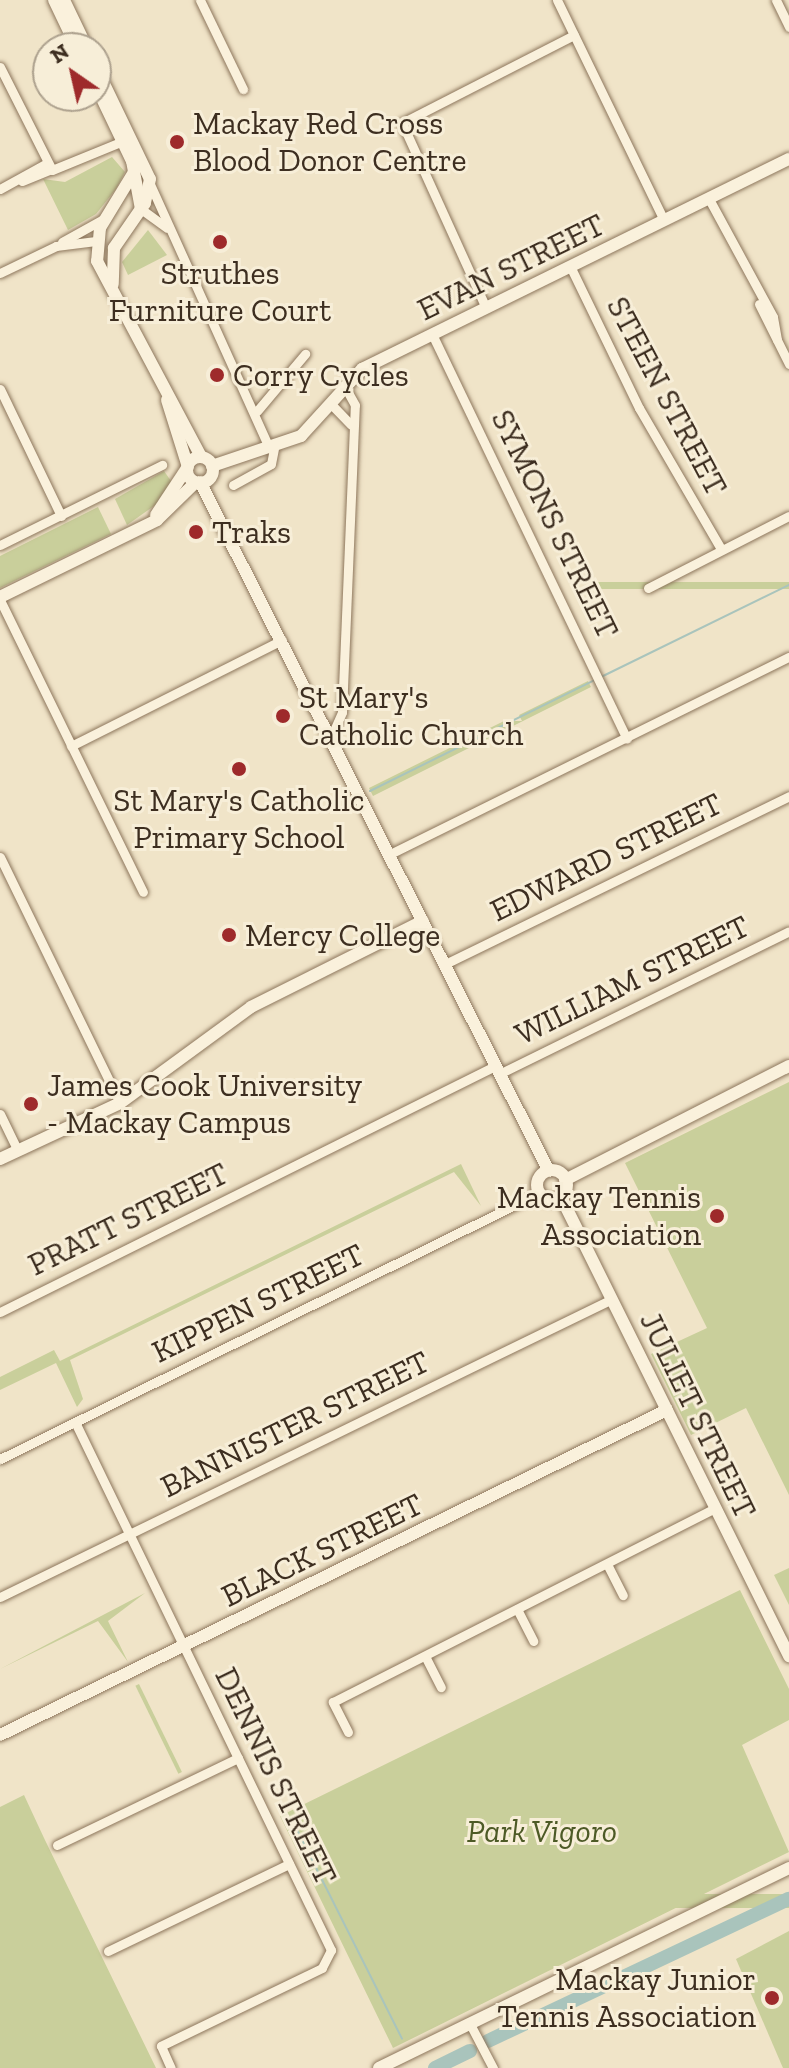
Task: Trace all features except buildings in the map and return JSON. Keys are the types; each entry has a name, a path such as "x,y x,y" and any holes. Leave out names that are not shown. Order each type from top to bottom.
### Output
{"street":[{"path":"54,0 69,32"},
{"path":"64,0 79,32"},
{"path":"200,0 243,89"},
{"path":"557,0 664,220"},
{"path":"776,0 789,27"},
{"path":"486,308 402,123 574,35"},
{"path":"0,67 49,166"},
{"path":"112,104 169,231 258,414 265,446"},
{"path":"111,112 128,140 138,212"},
{"path":"2,188 49,166 128,140"},
{"name":"EVAN STREET","path":"207,462 301,436 344,385 432,334 789,159"},
{"path":"134,172 107,216 96,241 98,266 113,288 165,393 207,462 227,529"},
{"path":"113,288 113,251 138,212 150,184"},
{"path":"709,199 757,298 773,317 777,340 789,364"},
{"path":"138,212 169,231"},
{"path":"56,246 96,241 138,212"},
{"path":"0,273 56,246 107,216"},
{"name":"STEEN STREET","path":"570,266 639,408 721,549"},
{"name":"SYMONS STREET","path":"432,334 598,671 627,739"},
{"path":"258,414 305,354"},
{"path":"331,737 342,702 354,400 344,385"},
{"path":"0,389 61,516"},
{"path":"165,393 188,468 227,529 549,1171 565,1180"},
{"path":"330,403 351,425"},
{"name":"EVAN STREET","path":"233,485 271,464 265,446"},
{"path":"145,526 188,468 207,462"},
{"path":"143,892 0,599 145,526 198,482 207,462"},
{"path":"0,545 162,465"},
{"path":"648,588 789,516"},
{"path":"71,746 282,640"},
{"path":"390,854 789,657"},
{"path":"320,716 342,702"},
{"name":"EDWARD STREET","path":"445,964 789,796"},
{"path":"0,857 120,1103"},
{"path":"0,1159 120,1103 251,1007 423,921"},
{"name":"WILLIAM STREET","path":"497,1070 789,931"},
{"path":"549,1171 538,1179 539,1193 561,1197 565,1180 789,1066"},
{"name":"PRATT STREET","path":"0,1312 497,1070"},
{"path":"0,1114 18,1151"},
{"name":"KIPPEN STREET","path":"0,1459 539,1193"},
{"name":"JULIET STREET","path":"561,1197 789,1656"},
{"name":"BANNISTER STREET","path":"0,1597 612,1299"},
{"name":"BLACK STREET","path":"0,1735 667,1410"},
{"name":"DENNIS STREET","path":"75,1422 289,1864 330,1961 161,2046 171,2068"},
{"path":"348,1732 333,1702 715,1508"},
{"path":"607,1564 623,1595"},
{"path":"517,1609 533,1641"},
{"path":"425,1656 441,1687"},
{"path":"57,1845 238,1758"},
{"path":"108,1951 289,1864"},
{"path":"379,2068 789,1868"},
{"path":"470,2024 493,2068"}],"green space":[{"path":"112,157 125,172 116,189 96,214 68,230 43,179 65,182"},
{"path":"148,230 167,255 128,275 122,262"},
{"path":"164,471 171,481 161,501 127,525 115,499"},
{"path":"98,507 111,534 0,588 0,556"},
{"path":"590,582 789,582 789,589 590,589"},
{"path":"588,681 591,687 373,796 369,788 504,721 522,721 519,715"},
{"path":"789,1082 789,1495 746,1408 691,1435 651,1354 707,1328 625,1163"},
{"path":"461,1164 481,1206 454,1172 70,1360 83,1399 77,1407 56,1363 0,1390 0,1377 54,1350 60,1361"},
{"path":"789,1568 789,1605 774,1575"},
{"name":"Park Vigoro","path":"740,1590 789,1689 789,1720 742,1745 789,1852 393,2048 280,1816"},
{"path":"145,1593 108,1621 128,1662 98,1621 0,1669"},
{"path":"139,1684 182,1772 178,1774 135,1686"},
{"path":"24,1795 156,2068 0,2068 0,1807"},
{"path":"424,1894 789,1894 789,1908 424,1908"},
{"name":"Mackay Junior Tennis Association","path":"789,1931 789,2068 783,2068 736,1959"}],"waterway":[{"path":"601,677 789,585"},
{"path":"370,791 595,680"},
{"path":"291,1818 402,2039"},
{"path":"488,2041 789,1899"},
{"path":"435,2068 470,2051"}],"place":[{"name":"Mackay Red Cross Blood Donor Centre","path":"177,142"},
{"name":"Struthes Furniture Court","path":"220,242"},
{"name":"Corry Cycles","path":"217,375"},
{"name":"Traks","path":"196,532"},
{"name":"St Mary's Catholic Church","path":"283,716"},
{"name":"St Mary's Catholic Primary School","path":"239,769"},
{"name":"Mercy College","path":"229,935"},
{"name":"James Cook University - Mackay Campus","path":"31,1104"},
{"name":"Mackay Tennis Association","path":"717,1216"},
{"name":"Mackay Junior Tennis Association","path":"772,1998"}]}
